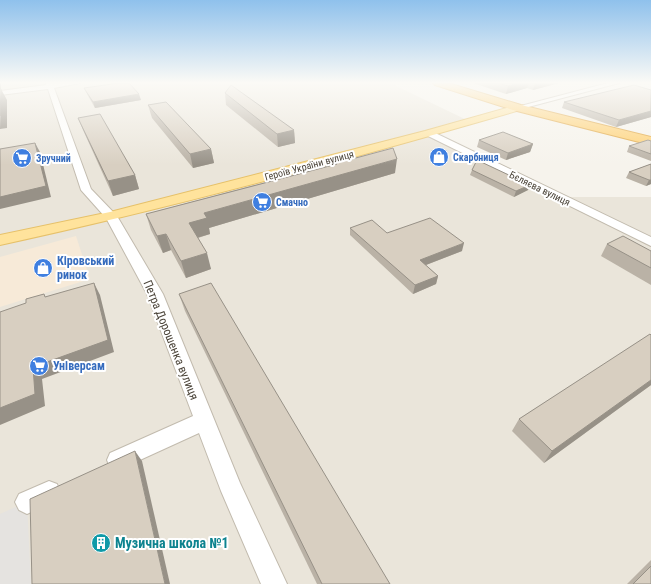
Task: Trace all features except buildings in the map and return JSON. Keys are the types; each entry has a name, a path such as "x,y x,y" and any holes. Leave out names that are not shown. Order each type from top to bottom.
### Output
{"highway":[{"path":"526,110 651,141"}],"main road":[{"name":"Героїв України вулиця","path":"0,240 111,216 429,133 509,110"}],"street":[{"name":"Петра Дорошенка вулиця","path":"59,110 86,190 111,216 155,294 232,491 274,584"},
{"name":"Бєляєва вулиця","path":"429,133 651,242"},
{"path":"98,470 204,421"},
{"path":"27,502 70,482"}],"shaded area":[{"path":"0,110 447,110 471,122 430,133 557,197 651,197 651,584 0,584"},
{"name":"Кіровський ринок","path":"76,236 90,279 0,307 0,257"},
{"path":"27,502 31,584 0,584 0,514"}],"place":[{"name":"Скарбниця","path":"439,157"},
{"name":"Зручний","path":"22,158"},
{"name":"Смачно","path":"262,202"},
{"name":"Кіровський ринок","path":"43,268"},
{"name":"Універсам","path":"39,366"},
{"name":"Музична школа №1","path":"101,543"}]}
